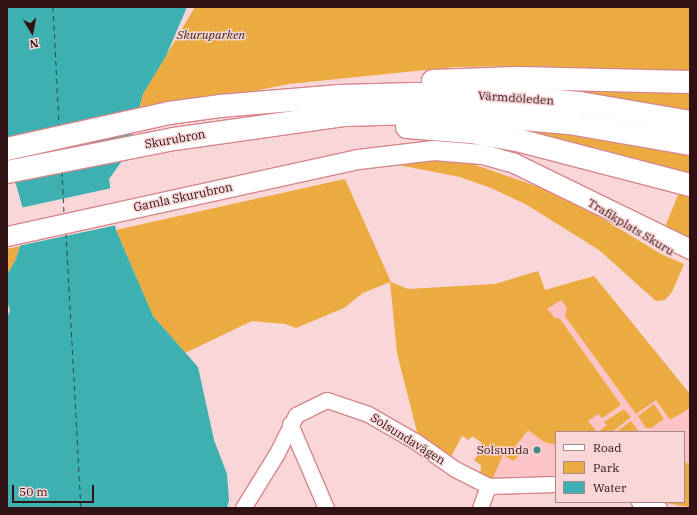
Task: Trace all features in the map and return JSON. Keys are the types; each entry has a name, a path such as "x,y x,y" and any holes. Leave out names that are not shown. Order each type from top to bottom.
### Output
{"highway":[{"path":"343,106 518,78 690,82"},
{"name":"Skurubron","path":"7,149 169,113 290,90 343,106"},
{"name":"Värmdöleden","path":"343,106 414,94 510,97 580,103 690,122"},
{"path":"343,106 420,127 521,141 690,185"},
{"name":"Skurubron","path":"7,172 343,106"},
{"name":"Värmdöleden","path":"343,106 415,113 495,116 569,123 690,144"}],"main road":[{"name":"Trafikplats Skuru","path":"358,159 433,150 483,154 514,163 574,191 608,216 656,244 689,253"},
{"name":"Gamla Skurubron","path":"7,236 358,159"}],"street":[{"name":"Solsundavägen","path":"243,508 277,453 290,424 296,415 327,400 344,404 368,414 415,441 455,469 488,486 555,484"},
{"path":"290,424 326,508"},
{"path":"480,508 488,486"},
{"path":"642,503 659,508"}],"shaded area":[{"path":"594,276 690,394 690,507 671,506 685,503 685,431 555,431 555,478 489,480 498,304"}],"green space":[{"name":"Skuruparken","path":"195,7 690,7 690,75 539,66 455,67 289,84 138,114 143,94"},
{"path":"529,87 690,89 690,112"},
{"path":"522,127 690,153 690,177 523,138"},
{"path":"430,157 470,163 567,197 661,254 684,264 672,292 665,300 656,301 599,250 527,205 491,188 460,177 388,163"},
{"path":"345,179 391,282 408,289 495,284 538,271 545,290 594,276 690,394 690,408 670,420 656,400 636,414 565,316 567,308 561,300 547,309 555,318 560,319 621,405 602,418 598,414 588,421 596,431 555,431 555,445 544,442 528,430 515,447 521,452 514,461 503,455 492,480 480,477 481,465 474,460 482,449 479,447 482,443 472,436 469,440 462,436 451,457 418,436 397,353 390,282 363,293 344,308 296,328 285,324 252,321 185,353 153,316 116,230"},
{"path":"680,190 690,192 690,238 664,229"},
{"path":"20,246 16,259 7,275 7,249"},
{"path":"654,404 664,419 651,428 646,428 638,416"},
{"path":"624,409 631,417 613,431 599,431 607,425 604,422"},
{"path":"631,421 638,431 617,431"},
{"path":"685,462 690,465 690,507 665,503 685,503"}],"water":[{"path":"7,7 187,7 166,56 143,94 127,154 109,179 116,230 153,316 198,367 214,440 227,474 229,500 227,508 7,508 7,317 10,311 8,304 7,275 16,259 27,224 16,184 7,176"}],"pier":[{"path":"112,188 117,225 18,246 25,224 20,208"}],"ferry route":[{"path":"53,7 59,126"},
{"path":"62,171 64,214"},
{"path":"66,233 81,508"}],"place":[{"name":"Solsunda","path":"537,450"}]}
